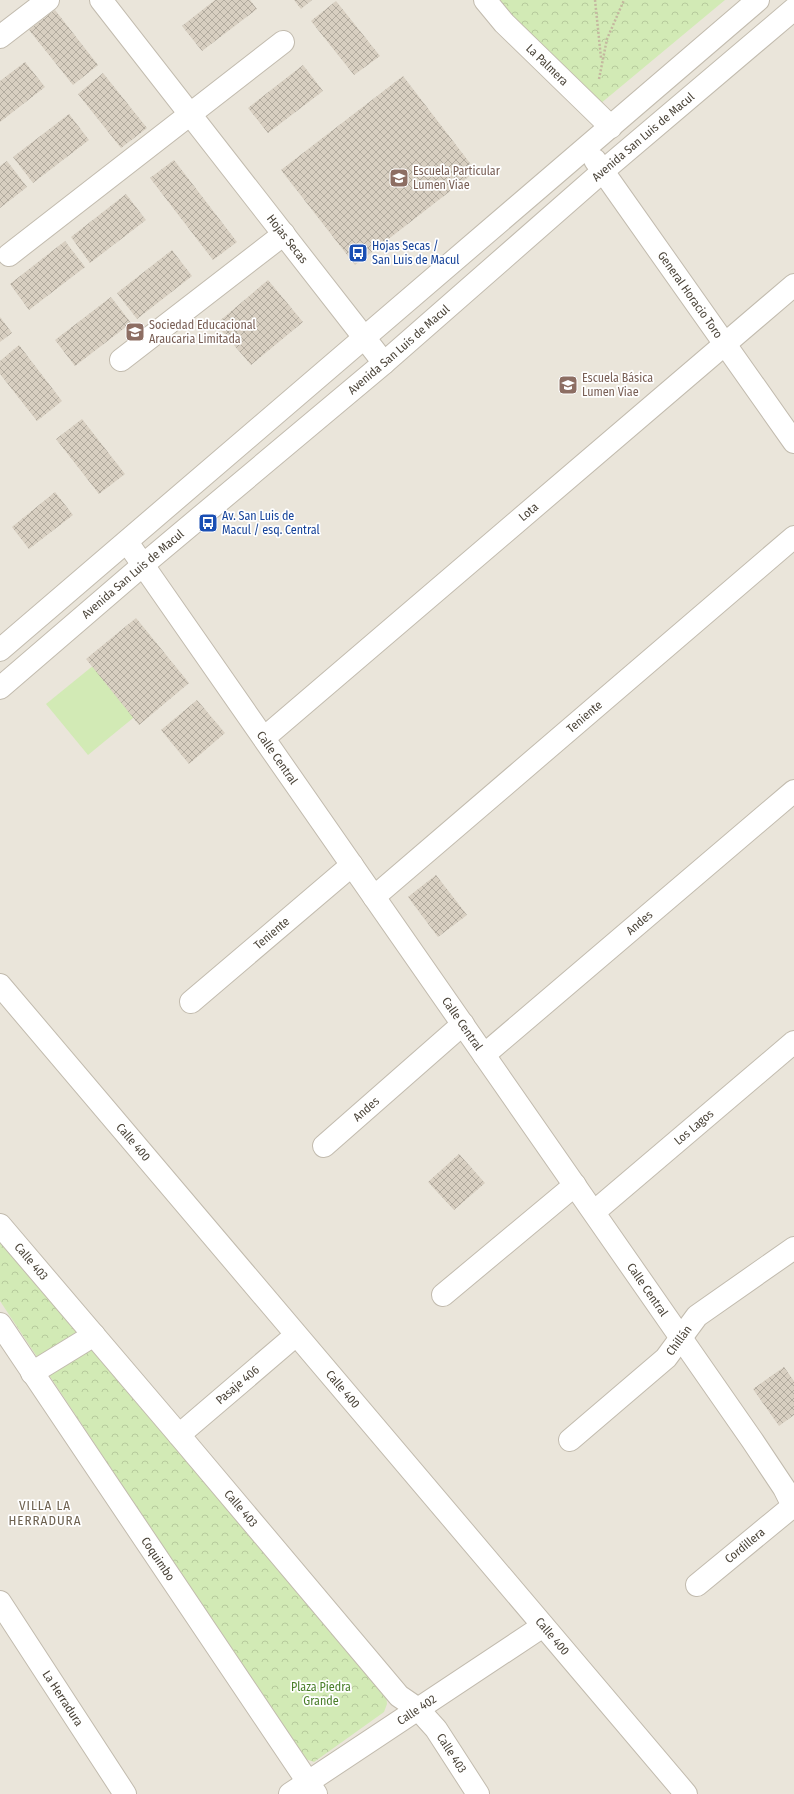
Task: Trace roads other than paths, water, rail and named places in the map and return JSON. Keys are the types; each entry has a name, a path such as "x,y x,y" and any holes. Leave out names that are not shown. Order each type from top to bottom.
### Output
{"street":[{"path":"0,37 48,0"},
{"name":"Hojas Secas","path":"101,0 384,363"},
{"name":"La Palmera","path":"485,0 504,23 611,127"},
{"path":"0,650 758,0"},
{"name":"Avenida San Luis de Macul","path":"0,688 143,565 384,363 603,171 794,9"},
{"path":"9,255 283,42"},
{"name":"General Horacio Toro","path":"587,148 794,442"},
{"path":"121,360 284,234"},
{"name":"Lota","path":"264,738 794,285"},
{"name":"Teniente","path":"374,897 794,536"},
{"name":"Calle Central","path":"127,542 791,1496"},
{"name":"Andes","path":"484,1055 794,791"},
{"name":"Teniente","path":"191,1002 352,865"},
{"name":"Calle 400","path":"0,986 686,1794"},
{"name":"Andes","path":"324,1146 463,1024"},
{"name":"Los Lagos","path":"594,1212 794,1042"},
{"path":"443,1294 575,1185"},
{"name":"Calle 403","path":"0,1225 180,1435 399,1696 418,1709 436,1729 478,1794"},
{"name":"Chillán","path":"570,1440 666,1358 697,1316 794,1248"},
{"name":"Coquimbo","path":"0,1324 312,1788"},
{"path":"32,1373 94,1335"},
{"name":"Pasaje 406","path":"180,1435 296,1335"},
{"name":"Cordillera","path":"697,1585 791,1496"},
{"name":"La Herradura","path":"0,1602 125,1794"},
{"name":"Calle 402","path":"290,1794 312,1788 418,1709 543,1626"}],"place":[{"name":"Escuela Particular Lumen Viae","path":"399,178"},
{"name":"Hojas Secas / San Luis de Macul","path":"358,253"},
{"name":"Sociedad Educacional Araucaria Limitada","path":"135,332"},
{"name":"Escuela Básica Lumen Viae","path":"568,385"},
{"name":"Av. San Luis de Macul / esq. Central","path":"208,523"}],"district":[{"name":"VILLA LA HERRADURA","path":"45,1512"}],"park label":[{"name":"Plaza Piedra Grande","path":"321,1694"}]}
